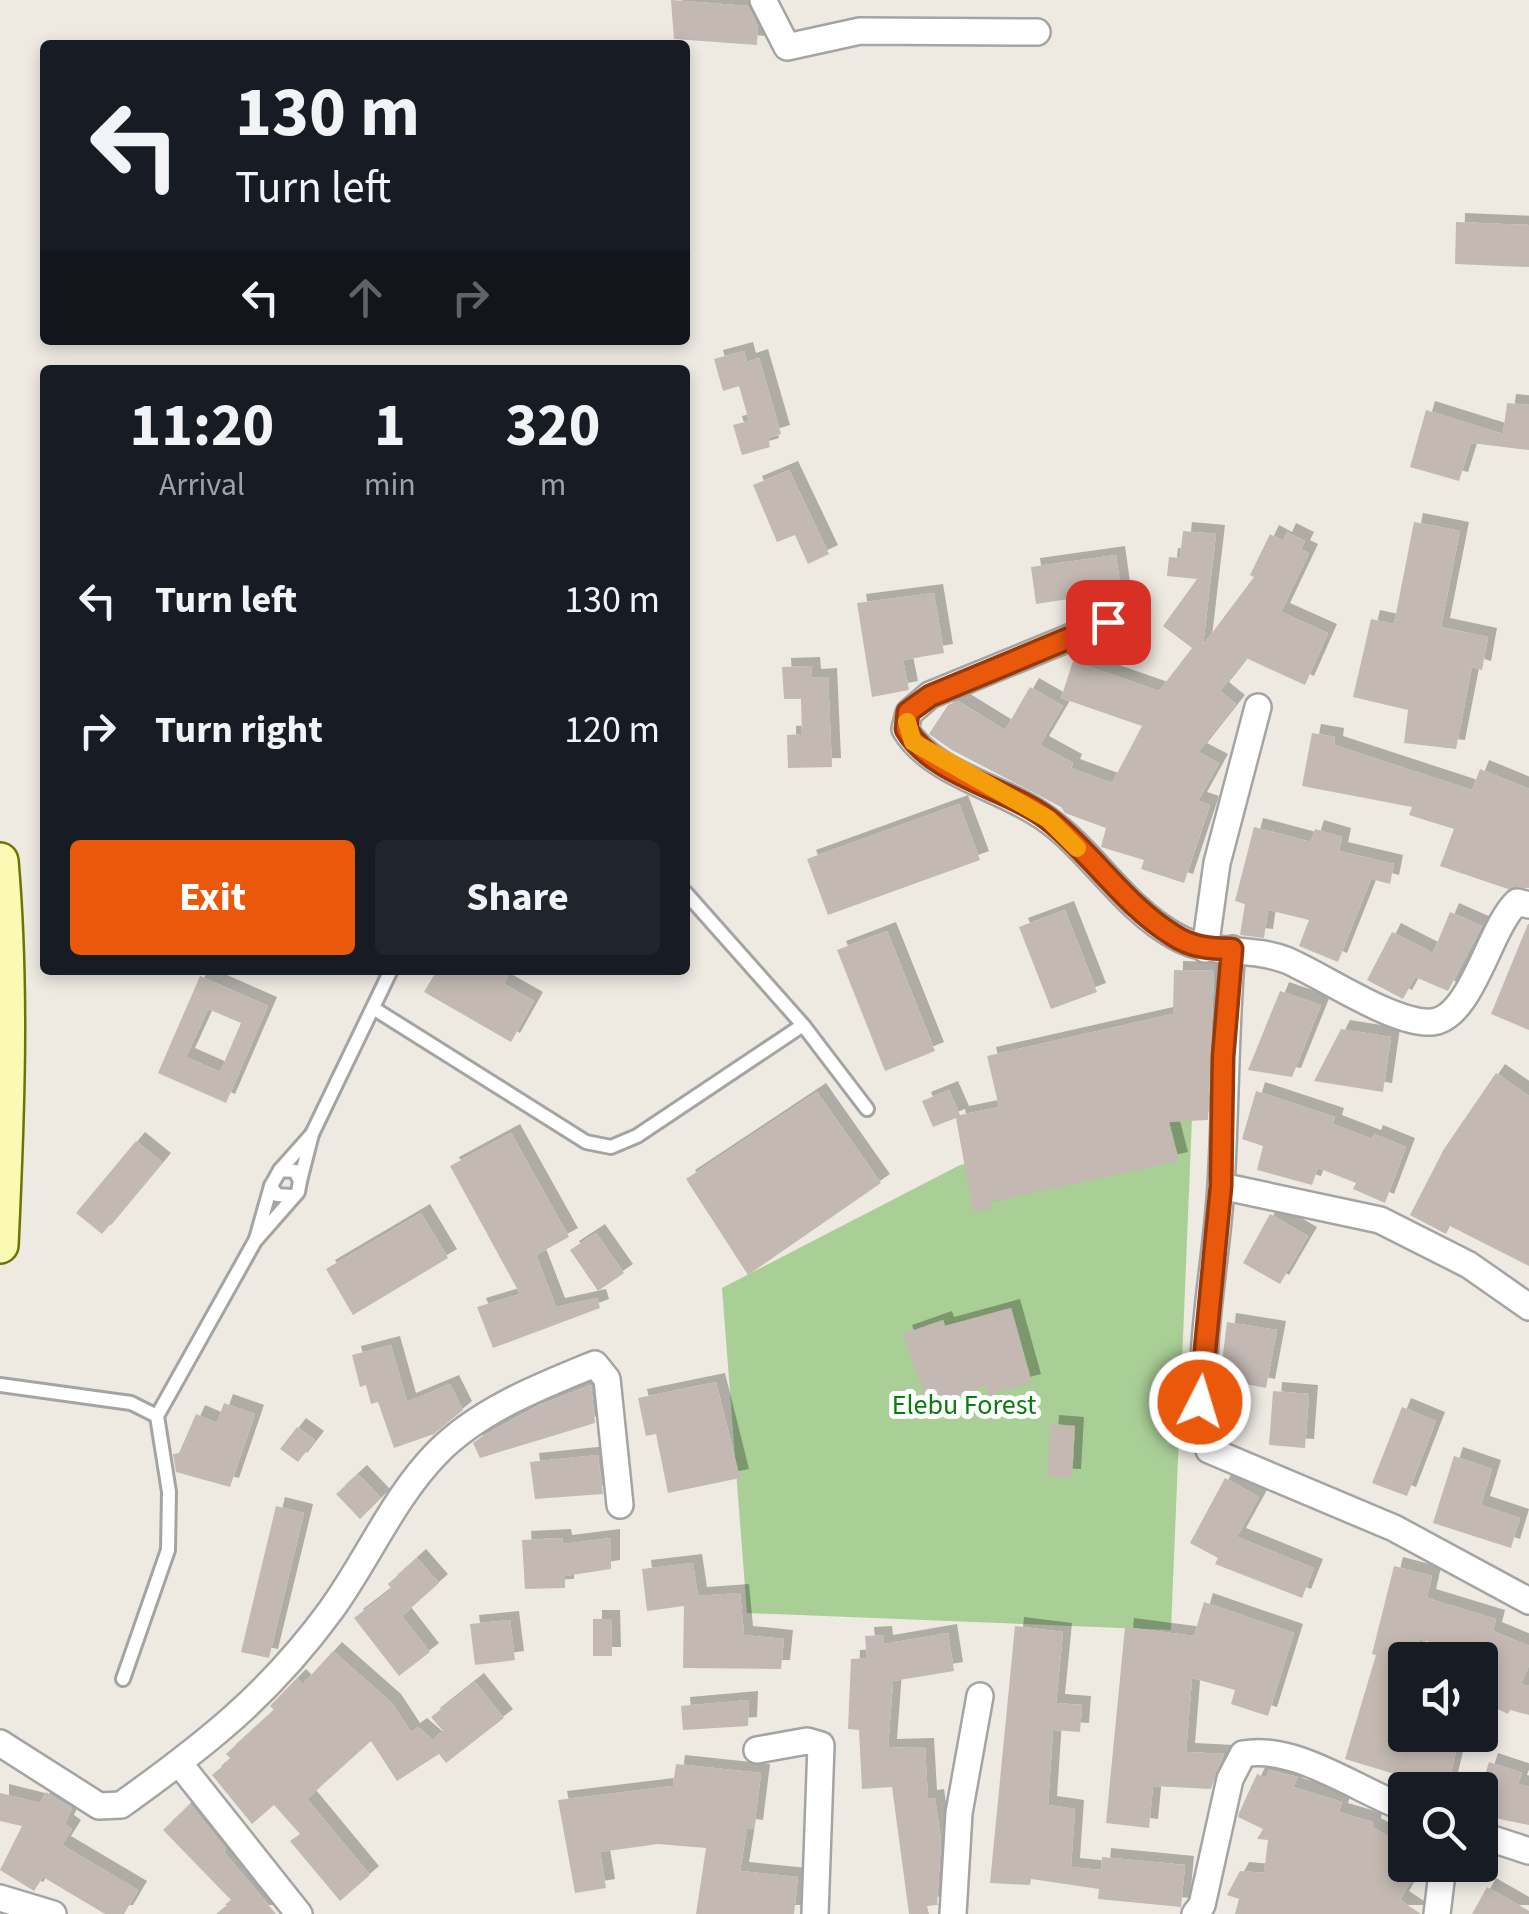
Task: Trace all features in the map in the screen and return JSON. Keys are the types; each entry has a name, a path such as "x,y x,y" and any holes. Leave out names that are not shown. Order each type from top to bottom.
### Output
{"main road":[{"path":"0,861 6,1116 0,1245"}],"street":[{"path":"763,0 786,47 860,31 1037,32"},
{"path":"1108,622 930,696 908,712 906,729 913,742 1048,819 1174,936 1205,949 1232,949 1280,958 1410,1020 1435,1022 1456,1009 1503,914 1517,902 1529,904"},
{"path":"1205,949 1217,863 1258,707"},
{"path":"1232,949 1223,1057 1221,1186 1200,1402 1208,1450 1394,1528 1529,1601"},
{"path":"1221,1186 1380,1220 1469,1265 1529,1307"},
{"path":"0,1743 99,1806 121,1805 235,1721 280,1672 332,1610 412,1483 439,1451 481,1419 540,1386 595,1364 607,1378 620,1504"},
{"path":"953,1914 959,1812 980,1696"},
{"path":"757,1750 807,1741 822,1745 814,1914"},
{"path":"1195,1914 1202,1905 1230,1779 1243,1754 1260,1751 1299,1762 1388,1801"},
{"path":"179,1763 299,1914"},
{"path":"1498,1841 1529,1851"},
{"path":"1437,1914 1441,1882"},
{"path":"0,1898 52,1914"}],"lane":[{"path":"690,898 804,1025 867,1109"},
{"path":"123,1678 168,1550 169,1492 156,1416 255,1241 292,1196 312,1134 389,975"},
{"path":"374,1008 586,1142 611,1147 637,1136 804,1025"},
{"path":"255,1241 271,1186 312,1134"},
{"path":"280,1170 295,1171 300,1180"},
{"path":"271,1186 278,1195 292,1196"},
{"path":"0,1385 131,1403 156,1416"}],"green space":[{"name":"Elebu Forest","path":"1192,1118 1171,1630 747,1613 722,1288 960,1165"}],"building":[{"path":"671,0 748,6 758,26 757,45 674,39"},
{"path":"1456,222 1529,225 1529,267 1455,264"},
{"path":"744,351 747,362 759,358 781,434 768,438 770,447 742,455 733,425 749,421 739,386 723,391 714,359"},
{"path":"1507,403 1529,405 1529,450 1471,443 1459,481 1410,467 1426,410 1503,434"},
{"path":"789,470 829,554 808,564 795,535 777,542 753,485"},
{"path":"1414,522 1460,531 1441,627 1488,637 1482,670 1472,667 1456,749 1404,743 1408,710 1353,697 1371,619 1394,624"},
{"path":"1183,531 1216,534 1203,645 1254,577 1250,575 1270,534 1283,541 1287,532 1305,541 1301,549 1309,553 1281,612 1328,633 1305,685 1246,658 1220,691 1236,704 1198,752 1219,763 1198,801 1210,805 1184,883 1141,869 1144,860 1101,847 1106,828 1065,813 1061,807 929,734 948,705 958,701 1005,730 1030,687 1063,706 1040,745 1073,763 1071,768 1112,783 1142,726 1061,698 1073,661 1159,691 1192,648 1163,626 1197,579 1167,576 1169,557 1180,558"},
{"path":"1116,555 1121,591 1036,604 1031,567"},
{"path":"934,593 944,653 903,660 909,690 872,697 857,603"},
{"path":"811,666 812,678 828,677 832,767 788,768 787,735 802,734 801,699 784,699 782,667"},
{"path":"1312,733 1335,737 1334,745 1472,790 1480,769 1529,789 1529,888 1508,889 1440,866 1454,829 1409,815 1412,807 1302,786"},
{"path":"959,804 980,860 828,915 807,859"},
{"path":"1254,827 1311,842 1315,829 1342,837 1339,851 1394,864 1390,884 1371,879 1338,962 1299,946 1309,920 1268,910 1264,938 1240,935 1245,904 1235,901"},
{"path":"1065,910 1097,992 1051,1009 1019,927"},
{"path":"1450,912 1482,926 1448,991 1415,977 1403,999 1367,980 1392,932 1433,953"},
{"path":"1529,924 1529,1030 1491,1014"},
{"path":"887,931 935,1051 885,1071 837,950"},
{"path":"1174,970 1214,971 1208,1120 1169,1122 1179,1161 991,1202 992,1209 973,1212 956,1118 933,1127 922,1101 949,1090 960,1115 999,1107 987,1056 1173,1014"},
{"path":"434,975 508,975 504,984 534,1001 511,1042 424,992"},
{"path":"200,976 268,1006 226,1103 158,1073","holes":["208,1009 241,1023 220,1072 186,1057"]},
{"path":"1280,991 1321,1005 1292,1077 1248,1070"},
{"path":"1341,1029 1391,1037 1383,1092 1314,1081"},
{"path":"1496,1073 1529,1096 1529,1266 1450,1226 1446,1234 1410,1215 1444,1149"},
{"path":"1256,1091 1335,1117 1333,1124 1372,1139 1374,1134 1406,1147 1385,1203 1353,1189 1356,1183 1318,1168 1312,1185 1257,1170 1263,1146 1242,1139"},
{"path":"817,1092 881,1183 748,1275 686,1179"},
{"path":"511,1133 569,1237 536,1255 556,1307 597,1298 600,1308 493,1348 477,1307 520,1294 450,1166"},
{"path":"136,1141 162,1162 102,1234 76,1213"},
{"path":"421,1213 448,1258 353,1315 326,1269"},
{"path":"1270,1214 1308,1236 1280,1284 1243,1263"},
{"path":"596,1233 624,1273 598,1291 570,1250"},
{"path":"1011,1308 1032,1383 988,1395 986,1386 928,1406 903,1334 943,1320 945,1326"},
{"path":"1227,1322 1277,1330 1266,1388 1220,1379"},
{"path":"391,1345 407,1402 450,1384 463,1410 434,1434 394,1448 378,1402 371,1404 366,1385 360,1387 352,1355"},
{"path":"716,1382 740,1478 668,1493 656,1434 646,1436 638,1398"},
{"path":"591,1385 595,1423 480,1458 473,1443 481,1437 539,1405"},
{"path":"1273,1391 1309,1394 1305,1448 1269,1445"},
{"path":"224,1403 255,1414 230,1487 176,1472 173,1454 179,1453 196,1414 217,1423"},
{"path":"1402,1407 1436,1421 1407,1496 1372,1483"},
{"path":"1050,1424 1075,1426 1072,1478 1047,1477"},
{"path":"297,1427 315,1440 298,1462 280,1449"},
{"path":"598,1455 603,1494 535,1499 530,1462"},
{"path":"1454,1456 1492,1469 1481,1505 1520,1518 1511,1548 1433,1523"},
{"path":"358,1474 381,1498 360,1519 336,1494"},
{"path":"1225,1478 1259,1497 1237,1537 1314,1568 1302,1598 1215,1564 1218,1558 1190,1543"},
{"path":"276,1506 304,1513 269,1658 241,1652"},
{"path":"562,1538 563,1544 611,1538 611,1569 565,1576 565,1588 525,1589 522,1540"},
{"path":"417,1558 439,1583 402,1616 430,1652 399,1676 354,1618 392,1589 388,1584"},
{"path":"693,1563 698,1596 740,1593 744,1635 784,1639 781,1669 683,1668 684,1606 647,1611 642,1569"},
{"path":"1394,1566 1432,1576 1427,1598 1496,1619 1493,1631 1529,1646 1529,1665 1521,1684 1529,1686 1529,1715 1498,1709 1498,1642 1388,1642 1388,1752 1456,1752 1451,1772 1388,1772 1345,1759 1376,1655 1372,1654"},
{"path":"1204,1602 1294,1633 1268,1716 1231,1704 1235,1690 1192,1678 1186,1752 1224,1754 1211,1789 1153,1786 1149,1828 1106,1823 1125,1627 1194,1636"},
{"path":"593,1619 611,1619 612,1656 593,1656"},
{"path":"510,1620 515,1660 475,1665 470,1624"},
{"path":"1015,1626 1063,1632 1056,1703 1082,1705 1080,1732 1053,1730 1048,1805 1075,1809 1071,1867 1101,1870 1102,1857 1185,1865 1181,1907 1098,1899 1099,1889 1031,1879 1030,1885 990,1883"},
{"path":"948,1633 954,1671 893,1681 888,1748 925,1747 928,1799 935,1798 941,1841 937,1905 927,1906 929,1914 909,1914 892,1787 862,1789 859,1730 848,1729 851,1659 867,1658 865,1636 883,1635 884,1644"},
{"path":"333,1651 392,1703 411,1732 418,1727 433,1740 443,1731 431,1717 475,1682 504,1718 446,1763 439,1754 397,1781 371,1741 307,1799 370,1875 340,1901 290,1841 300,1834 274,1805 252,1824 212,1775 231,1759 226,1754 274,1710 270,1706 297,1678 303,1684"},
{"path":"749,1700 748,1726 683,1730 681,1706"},
{"path":"1489,1762 1522,1773 1518,1784 1529,1787 1529,1825 1498,1819 1498,1772 1486,1772"},
{"path":"676,1764 761,1773 754,1829 747,1828 740,1871 798,1877 794,1914 696,1914 706,1848 658,1844 600,1852 606,1888 575,1893 558,1800 673,1786"},
{"path":"1269,1770 1298,1777 1293,1787 1342,1802 1339,1812 1373,1822 1372,1827 1388,1836 1388,1882 1410,1882 1400,1900 1421,1914 1235,1914 1239,1899 1227,1895 1240,1871 1264,1873 1268,1840 1257,1839 1263,1829 1238,1817 1257,1774 1266,1778"},
{"path":"46,1792 72,1808 65,1824 72,1829 62,1845 138,1890 124,1914 105,1914 43,1877 34,1891 0,1870 22,1826 0,1821 0,1793 40,1803"},
{"path":"190,1804 276,1914 216,1914 232,1901 163,1830"},
{"path":"1487,1887 1529,1911 1529,1914 1472,1914"}],"slow traffic":[{"path":"907,722 913,742 1048,819 1077,848"}],"route":[{"path":"1108,622 930,696 908,712 906,729 913,742 953,768 1048,819 1174,936 1205,949 1232,949 1223,1057 1221,1186 1200,1402"}]}
